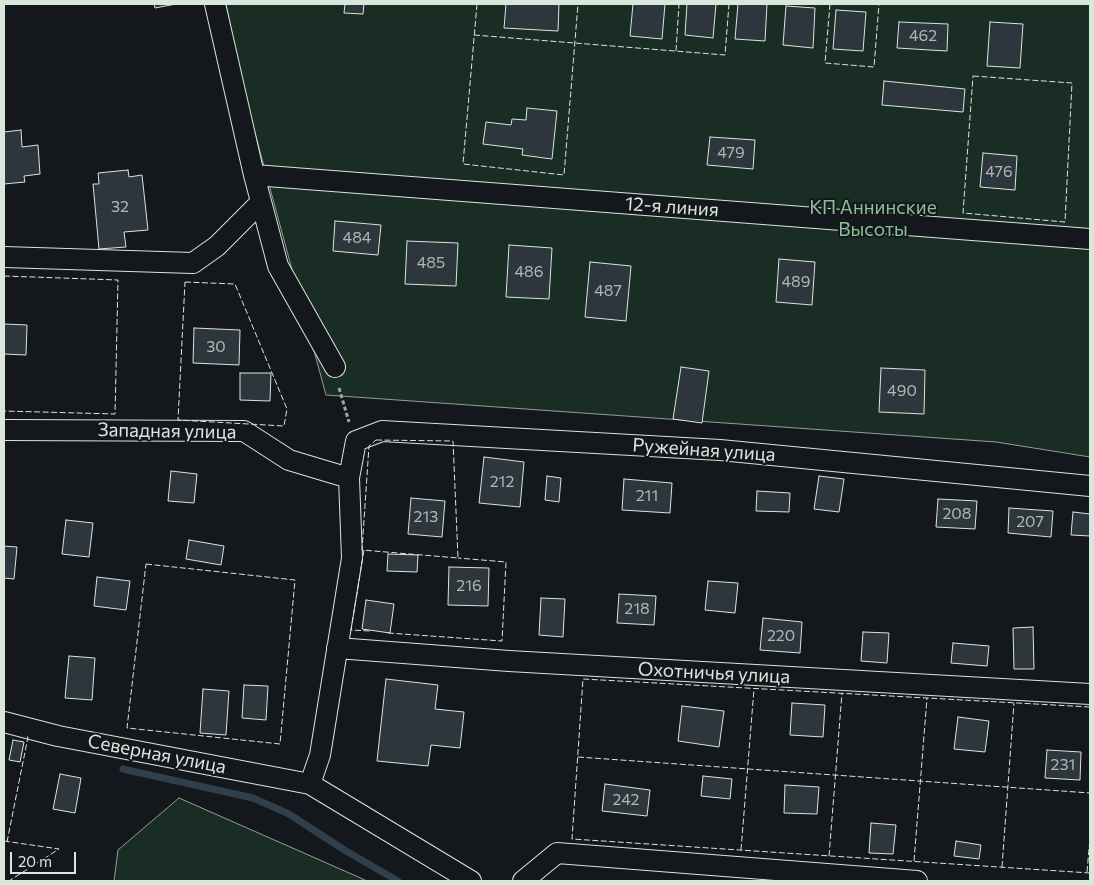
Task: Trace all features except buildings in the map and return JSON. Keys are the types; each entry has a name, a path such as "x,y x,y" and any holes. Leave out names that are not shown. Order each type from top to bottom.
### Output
{"street":[{"path":"216,4 254,175 278,266 334,368"},
{"name":"12-я линия","path":"254,175 1090,239"},
{"path":"4,257 193,263 217,246 261,202"},
{"name":"Западная улица","path":"4,430 244,431 289,460 349,478"},
{"name":"Ружейная улица","path":"356,441 382,431 710,449 1090,486"},
{"path":"356,441 349,478 352,558 320,755 310,784 471,881"},
{"name":"Охотничья улица","path":"337,648 518,662 1090,694"},
{"name":"Северная улица","path":"4,722 58,736 310,784"},
{"path":"523,881 557,853 917,881"}],"path":[{"path":"334,368 345,410 356,441"}],"green space":[{"name":"КП Аннинские Высоты","path":"226,4 1090,4 1090,457 996,442 326,395 242,85"},
{"path":"179,798 367,881 114,881 118,850"}],"waterway":[{"path":"123,769 253,798 289,814 346,851 398,881"}],"fence":[{"path":"477,4 463,164 564,175 578,4"},
{"path":"676,51 679,4"},
{"path":"474,35 725,55 729,4"},
{"path":"830,4 825,63 874,67 879,4"},
{"path":"973,76 1072,83 1065,222 963,213 973,76"},
{"path":"4,276 118,280 115,414 4,411"},
{"path":"185,282 235,284 287,409 284,426 178,420 185,282"},
{"path":"376,440 453,441 458,558 362,550 369,446 376,440"},
{"path":"364,550 351,630 370,631"},
{"path":"388,633 502,641 506,562 458,558"},
{"path":"146,564 295,580 280,744 127,728 146,564"},
{"path":"1090,707 583,679 572,839 1090,873"},
{"path":"741,850 754,689"},
{"path":"829,856 842,693"},
{"path":"914,861 927,698"},
{"path":"1002,867 1014,703"},
{"path":"7,842 28,737 25,736"},
{"path":"578,757 1090,793"},
{"path":"1087,872 1090,838"},
{"path":"4,841 59,849 9,881"}]}
